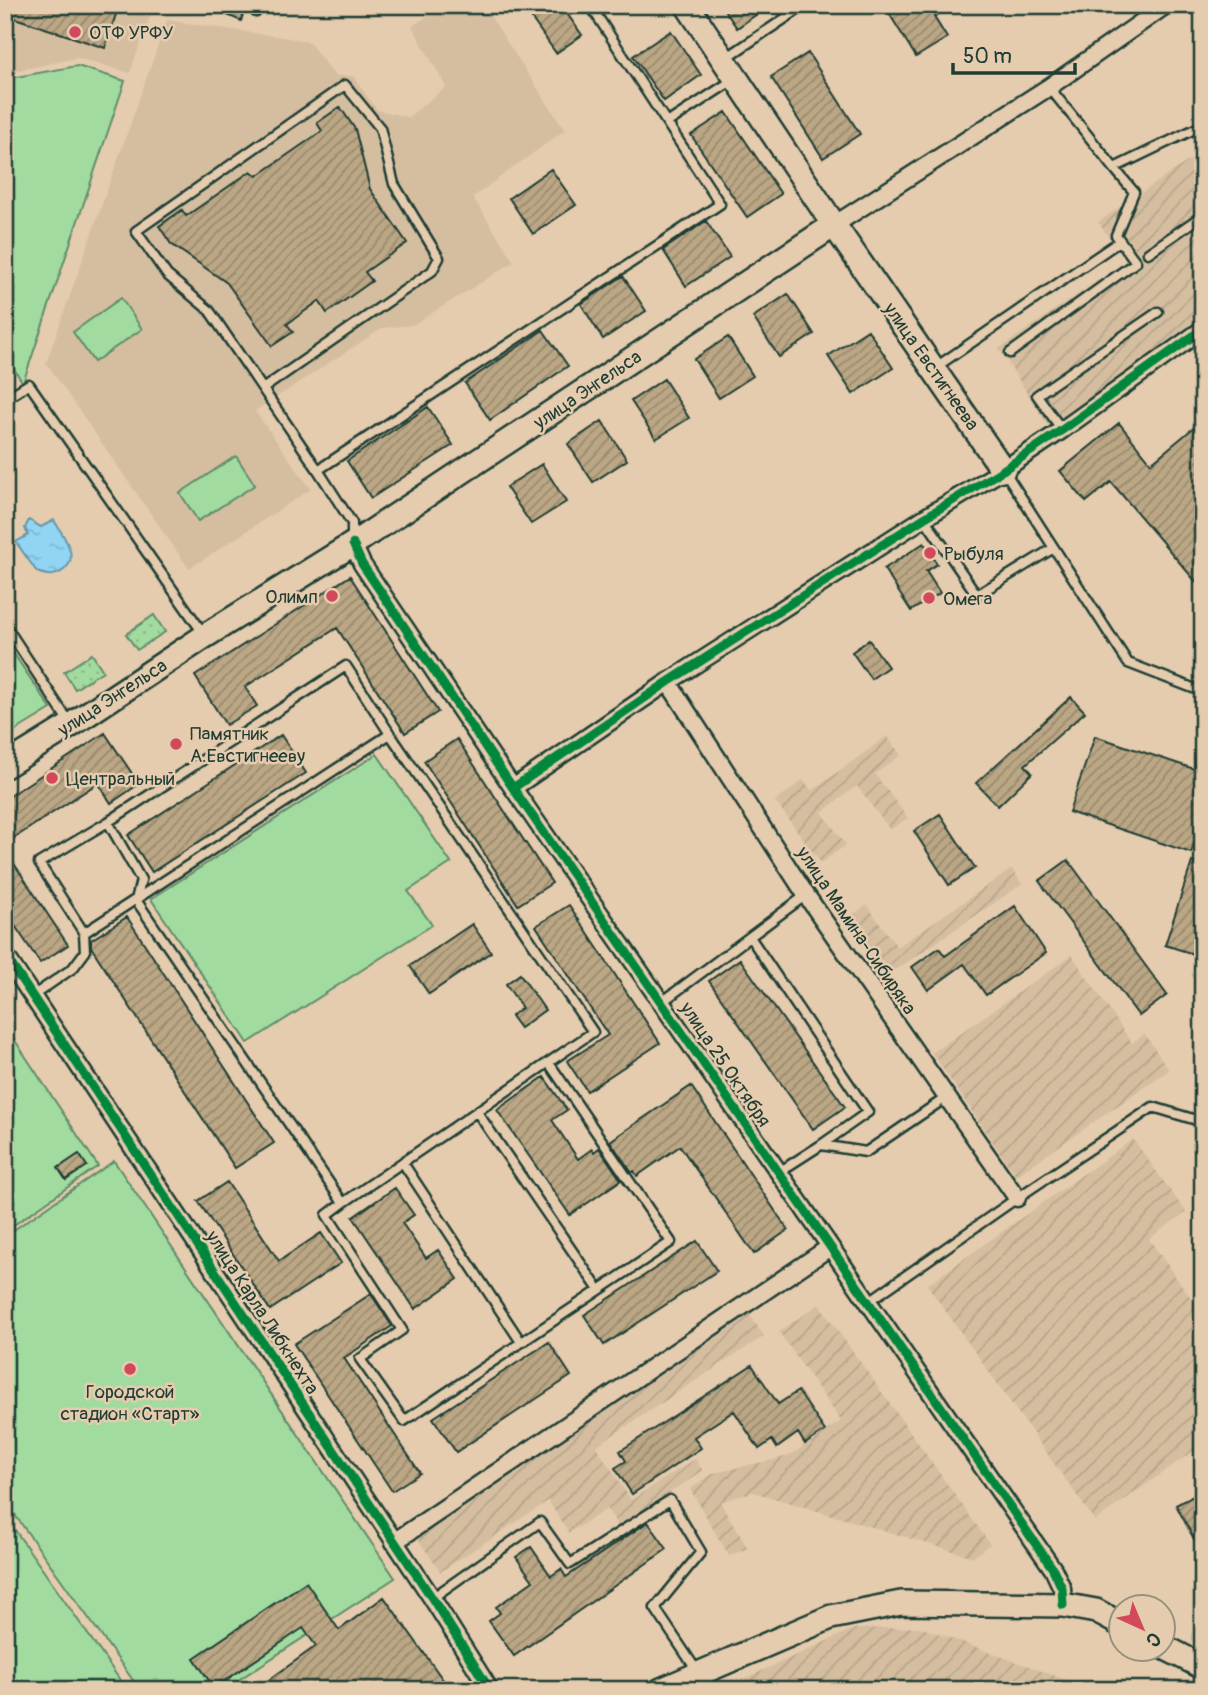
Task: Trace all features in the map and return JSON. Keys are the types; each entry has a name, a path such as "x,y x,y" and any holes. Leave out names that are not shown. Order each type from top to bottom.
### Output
{"main road":[{"name":"улица Евстигнеева","path":"687,5 1003,470"},
{"name":"улица Энгельса","path":"5,766 353,544 834,225"},
{"path":"661,1690 831,1617 901,1604 1063,1605 1106,1617"},
{"path":"1176,1653 1203,1667"}],"street":[{"name":"улица Энгельса","path":"834,225 1049,87 1166,5"},
{"path":"513,788 668,682 1003,470 1203,329"},
{"name":"улица 25 Октября","path":"353,544 362,564 513,788 1053,1569 1062,1588 1063,1605"},
{"name":"улица Мамина-Сибиряка","path":"668,682 806,895 1017,1198"},
{"name":"улица Карла Либкнехта","path":"5,954 432,1598 490,1690"},
{"path":"394,1542 830,1247"}],"lane":[{"path":"318,470 720,204 590,5"},
{"path":"667,123 805,5"},
{"path":"264,388 432,271 439,258 394,184 380,128 345,85 136,231 167,275 209,310 264,388 352,523 353,544"},
{"path":"1010,353 1136,262 1116,235 1134,192 1049,87"},
{"path":"1114,168 1203,125"},
{"path":"1148,253 1203,215"},
{"path":"933,369 1120,241"},
{"path":"1062,430 1037,395 1158,312"},
{"path":"5,399 29,384 205,636"},
{"name":"улица Евстигнеева","path":"1003,470 1128,663 1203,692"},
{"path":"924,518 977,595 1052,549"},
{"path":"5,625 71,725"},
{"path":"34,995 73,968 85,952 84,933 39,863 108,822 346,666 593,1032 327,1215 402,1330 360,1359 404,1421 671,1242 549,1063"},
{"path":"84,933 390,734"},
{"path":"108,822 141,880 136,900 344,1203"},
{"path":"662,1002 806,895"},
{"path":"750,937 868,1112 779,1172"},
{"path":"821,1145 866,1152 947,1097"},
{"path":"868,1302 1153,1107 1203,1122"},
{"path":"477,1112 599,1290"},
{"path":"403,1163 521,1342"},
{"path":"432,1598 540,1522 570,1564 670,1500 701,1552 655,1608 698,1673"}],"shaded area":[{"name":"ОТФ УРФУ","path":"5,5 154,5 130,73 77,58 5,73"},
{"path":"446,5 483,5 565,130 473,197 514,262 413,325 383,328 255,411 311,489 189,569 46,363 167,20 308,41 335,76 353,76 377,110 408,117 446,87 412,26"},
{"path":"1203,151 1203,318 1050,429 999,349 1126,261 1098,222"},
{"path":"887,736 901,755 875,774 908,818 890,830 857,786 822,812 846,845 821,863 775,801 803,780 812,791"},
{"path":"1012,869 1022,884 887,976 847,919 867,905 897,947"},
{"path":"1072,955 1132,1043 1145,1034 1169,1070 1016,1176 932,1053"},
{"path":"1133,1139 1186,1212 1149,1239 1203,1315 1203,1444 1095,1521 927,1285"},
{"path":"819,1304 990,1544 973,1557 753,1492 720,1502 748,1548 729,1556 690,1489 714,1473 789,1456 841,1421 779,1332"},
{"path":"749,1314 764,1336 596,1446 631,1500 695,1459 703,1471 618,1526 607,1509 569,1533 548,1501 440,1572 414,1533"},
{"path":"920,1627 1094,1690 720,1690 853,1629"}],"green space":[{"path":"77,66 125,81 23,383 5,355 5,79"},
{"path":"121,298 142,329 94,362 73,332"},
{"path":"236,456 255,485 198,521 180,493"},
{"path":"154,615 165,632 137,650 126,634"},
{"path":"5,641 51,709 5,737"},
{"path":"92,654 103,671 75,689 64,672"},
{"path":"377,754 451,863 408,891 432,925 248,1043 151,899"},
{"path":"10,1033 98,1166 5,1231 5,1041"},
{"name":"Городской стадион «Старт»","path":"114,1161 395,1578 223,1690 140,1690 5,1501 5,1236"},
{"path":"5,1516 127,1690 5,1690"}],"water":[{"path":"29,520 41,527 54,520 68,545 71,558 61,572 51,575 37,572 16,542 28,535 25,528"}],"building":[{"path":"16,5 90,5 116,14 105,48 12,17"},
{"path":"204,5 246,5 241,21"},
{"path":"522,5 561,5 582,35 556,53"},
{"path":"721,5 770,5 737,28"},
{"path":"895,5 952,5 934,17 947,38 916,57 887,10"},
{"path":"671,31 701,75 664,101 633,56"},
{"path":"808,53 860,134 823,158 771,77"},
{"path":"340,107 355,129 370,189 407,243 365,272 372,281 327,313 319,301 287,324 293,332 272,346 227,283 171,244 159,226 182,210 186,216 251,171 257,176 322,131 317,123"},
{"path":"726,112 781,194 747,217 691,135"},
{"path":"551,169 576,205 533,234 509,198"},
{"path":"706,221 730,257 686,286 663,250"},
{"path":"623,276 646,311 603,339 581,304"},
{"path":"788,294 814,334 779,357 753,317"},
{"path":"543,330 568,366 490,420 465,383"},
{"path":"868,330 893,368 853,394 828,356"},
{"path":"728,337 753,376 719,398 694,359"},
{"path":"664,379 689,418 656,439 631,401"},
{"path":"428,407 453,445 371,498 347,461"},
{"path":"1203,420 1203,590 1111,482 1086,502 1060,471 1119,423 1151,463"},
{"path":"602,421 627,460 593,482 568,444"},
{"path":"542,464 566,502 531,524 506,487"},
{"path":"924,543 937,564 926,571 940,593 911,611 884,569"},
{"path":"350,576 438,712 405,733 337,628 245,687 257,706 226,725 195,676"},
{"path":"869,640 888,667 871,679 852,652"},
{"path":"1071,697 1085,712 1025,765 1032,773 998,806 976,783"},
{"path":"105,733 139,784 111,803 98,783 5,844 5,799"},
{"path":"281,735 306,773 152,872 128,835"},
{"path":"1095,736 1203,772 1203,818 1191,853 1069,812"},
{"path":"457,739 552,883 518,905 424,761"},
{"path":"940,814 975,868 949,885 914,831"},
{"path":"5,850 68,945 40,963 5,911"},
{"path":"1068,860 1167,995 1139,1016 1039,881"},
{"path":"1192,862 1203,866 1203,957 1165,945"},
{"path":"569,905 660,1043 587,1091 567,1061 608,1035 536,926"},
{"path":"1015,906 1046,953 986,995 964,964 928,990 912,967 939,948 945,956"},
{"path":"127,917 274,1143 235,1168 91,947 91,940"},
{"path":"472,924 491,952 429,994 410,966"},
{"path":"740,959 845,1107 813,1129 709,981"},
{"path":"520,974 545,1010 520,1028 511,1016 522,1008 506,984"},
{"path":"544,1077 567,1110 552,1120 578,1159 592,1149 594,1152 599,1148 621,1180 570,1215 497,1110"},
{"path":"691,1086 788,1230 754,1254 680,1146 637,1176 634,1171 632,1173 610,1141"},
{"path":"79,1154 87,1166 66,1180 58,1168"},
{"path":"227,1182 279,1261 321,1233 341,1263 270,1310 198,1201"},
{"path":"395,1188 414,1215 402,1223 426,1258 438,1250 458,1279 415,1309 353,1217"},
{"path":"697,1241 717,1271 604,1345 584,1315"},
{"path":"371,1294 392,1326 344,1358 420,1473 392,1491 294,1344"},
{"path":"549,1342 571,1376 456,1452 433,1418"},
{"path":"752,1365 778,1404 798,1391 825,1431 805,1444 798,1433 777,1448 772,1440 759,1449 734,1411 694,1437 701,1448 632,1494 615,1468 626,1461 620,1451"},
{"path":"1203,1491 1203,1556 1176,1505"},
{"path":"648,1522 667,1549 514,1656 489,1621 500,1613 496,1607 533,1581 516,1557 531,1547 551,1576 561,1569 566,1577"},
{"path":"306,1582 339,1630 384,1597 446,1684 438,1690 255,1690 316,1646 303,1628 214,1688 194,1658"}],"cycle path":[{"path":"513,788 668,682 1003,470 1203,329"},
{"path":"353,544 362,564 513,788 1053,1569 1062,1588 1063,1605"},
{"path":"5,955 432,1598 490,1690"}],"place":[{"name":"ОТФ УРФУ","path":"75,32"},
{"name":"Рыбуля","path":"930,553"},
{"name":"Олимп","path":"332,596"},
{"name":"Омега","path":"929,598"},
{"name":"Памятник А.Евстигнееву","path":"176,744"},
{"name":"Центральный","path":"52,778"},
{"name":"Городской стадион «Старт»","path":"130,1369"}]}
